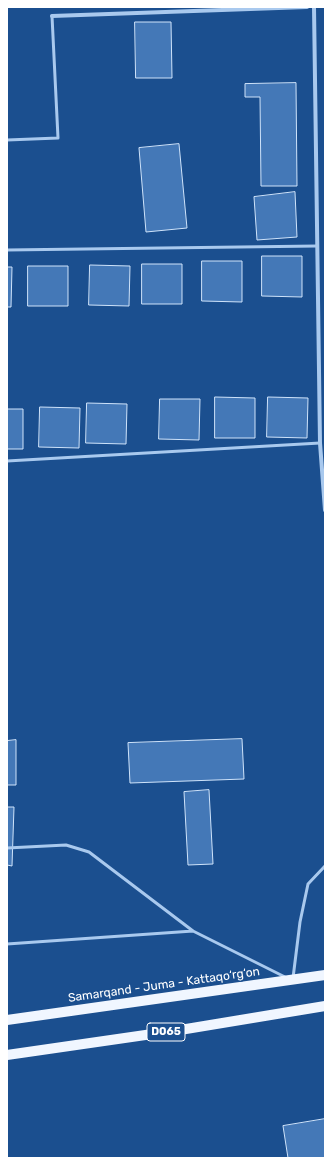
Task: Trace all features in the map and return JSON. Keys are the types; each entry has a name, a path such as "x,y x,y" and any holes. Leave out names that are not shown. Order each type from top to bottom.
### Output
{"main road":[{"name":"Samarqand - Juma - Kattaqo‘rg‘on","path":"7,1020 293,981 325,975"},
{"name":"D065","path":"7,1055 180,1030 325,1006"}],"street":[{"path":"52,16 307,7"},
{"path":"314,7 320,444 325,510"}],"lane":[{"path":"7,140 58,138 52,16"},
{"path":"7,250 317,246"},
{"path":"7,461 320,444"},
{"path":"7,848 66,845 89,852 193,932 293,981 300,922 308,884 325,866"},
{"path":"7,944 193,932"}],"building":[{"path":"135,22 171,22 172,78 136,78"},
{"path":"296,83 297,186 261,186 260,97 245,97 245,84"},
{"path":"179,144 187,228 146,232 139,148"},
{"path":"295,192 297,237 257,240 254,197"},
{"path":"262,256 302,256 302,297 262,296"},
{"path":"202,261 242,261 242,302 202,301"},
{"path":"142,264 182,264 182,304 142,304"},
{"path":"90,265 130,266 129,306 89,305"},
{"path":"28,266 68,266 68,306 28,306"},
{"path":"7,267 12,267 11,307 7,307"},
{"path":"215,397 255,398 255,438 215,438"},
{"path":"268,397 308,398 307,438 267,437"},
{"path":"160,399 200,399 199,440 159,439"},
{"path":"87,403 127,404 126,444 86,443"},
{"path":"40,407 80,408 79,448 39,447"},
{"path":"7,409 23,409 23,449 7,449"},
{"path":"242,739 244,779 130,783 128,743"},
{"path":"16,740 16,785 7,785 7,741"},
{"path":"209,790 213,864 188,865 184,792"},
{"path":"7,807 14,807 12,866 7,865"},
{"path":"325,1119 325,1158 288,1158 283,1126"}]}
